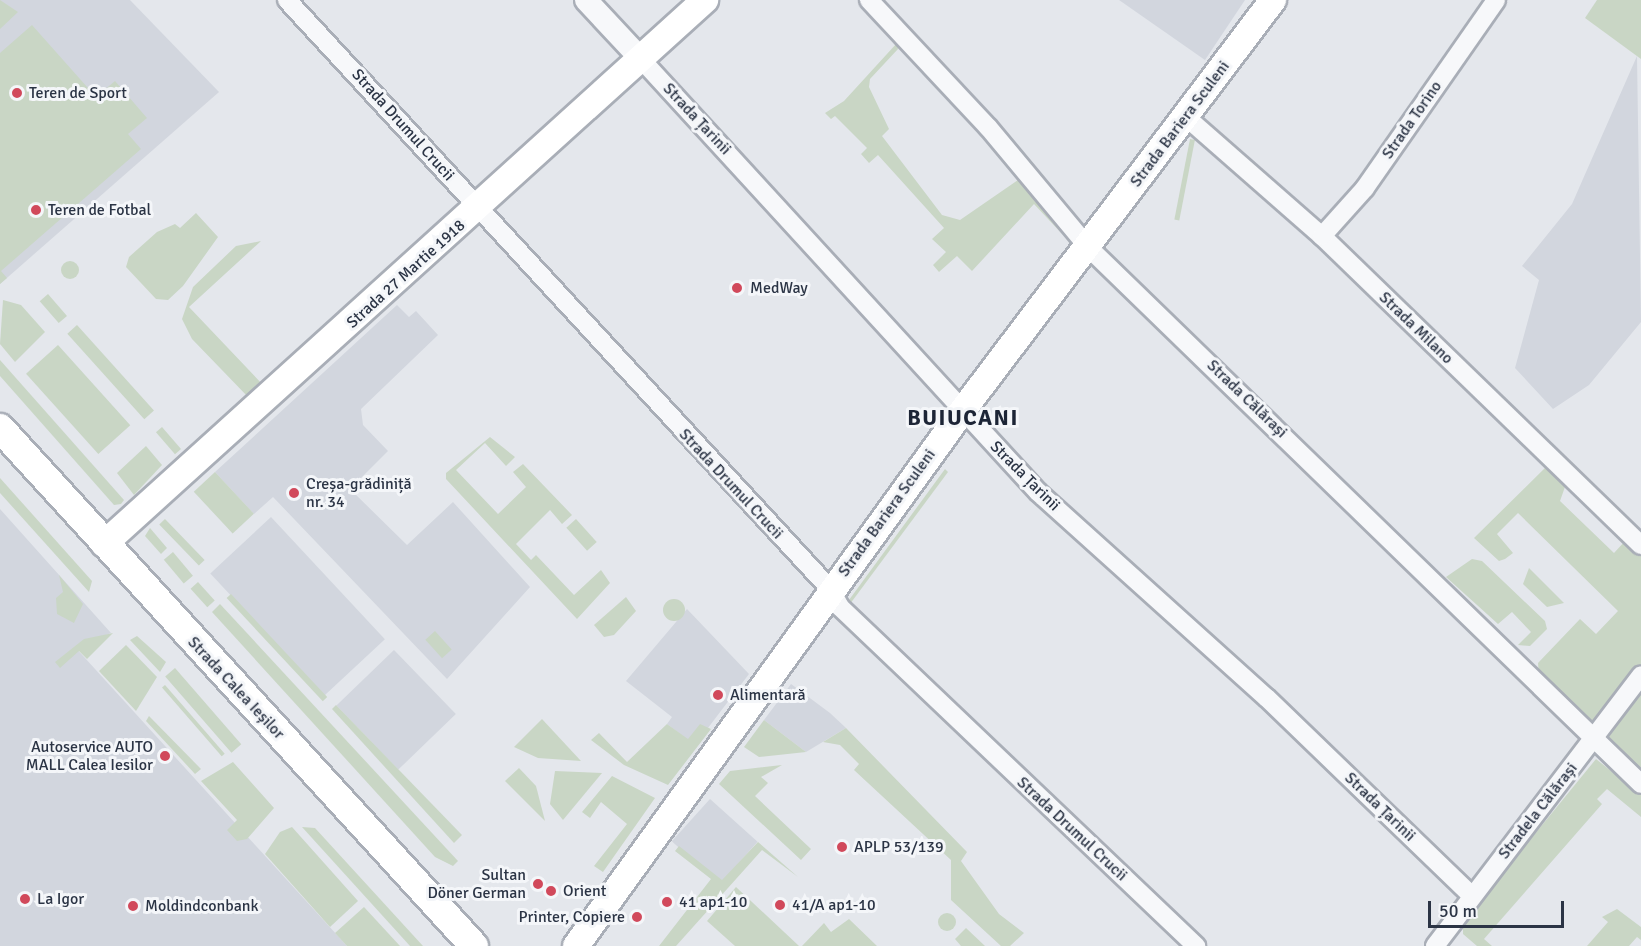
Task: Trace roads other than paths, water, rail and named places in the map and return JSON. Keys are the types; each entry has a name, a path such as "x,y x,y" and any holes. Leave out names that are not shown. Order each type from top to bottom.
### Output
{"main road":[{"name":"Strada 27 Martie 1918","path":"104,544 477,209 705,0"},
{"name":"Strada Bariera Sculeni","path":"576,946 963,410 1273,0"},
{"name":"Strada Calea Ieșilor","path":"0,428 474,946"}],"street":[{"name":"Strada Drumul Crucii","path":"287,0 477,209 831,590 840,607 1196,946"},
{"name":"Strada Țarinii","path":"586,0 1038,492 1267,698 1471,895"},
{"name":"Strada Călărași","path":"869,0 988,127 1087,246 1641,784"},
{"name":"Strada Torino","path":"1322,236 1365,188 1496,0"},
{"name":"Strada Milano","path":"1186,117 1322,236 1641,545"},
{"name":"Stradela Călărași","path":"1436,946 1471,895 1641,676"}],"place":[{"name":"Teren de Sport","path":"17,93"},
{"name":"Teren de Fotbal","path":"36,210"},
{"name":"MedWay","path":"737,288"},
{"name":"Creșa-grădiniță nr. 34","path":"294,493"},
{"name":"Alimentară","path":"718,695"},
{"name":"Autoservice AUTO MALL Calea Iesilor","path":"165,756"},
{"name":"APLP 53/139","path":"842,847"},
{"name":"Sultan Döner German","path":"538,884"},
{"name":"Orient","path":"551,891"},
{"name":"La Igor","path":"25,899"},
{"name":"41 ap1-10","path":"667,902"},
{"name":"41/A ap1-10","path":"780,905"},
{"name":"Moldindconbank","path":"133,906"},
{"name":"Printer, Copiere","path":"637,917"}],"district":[{"name":"BUIUCANI","path":"963,418"}]}
